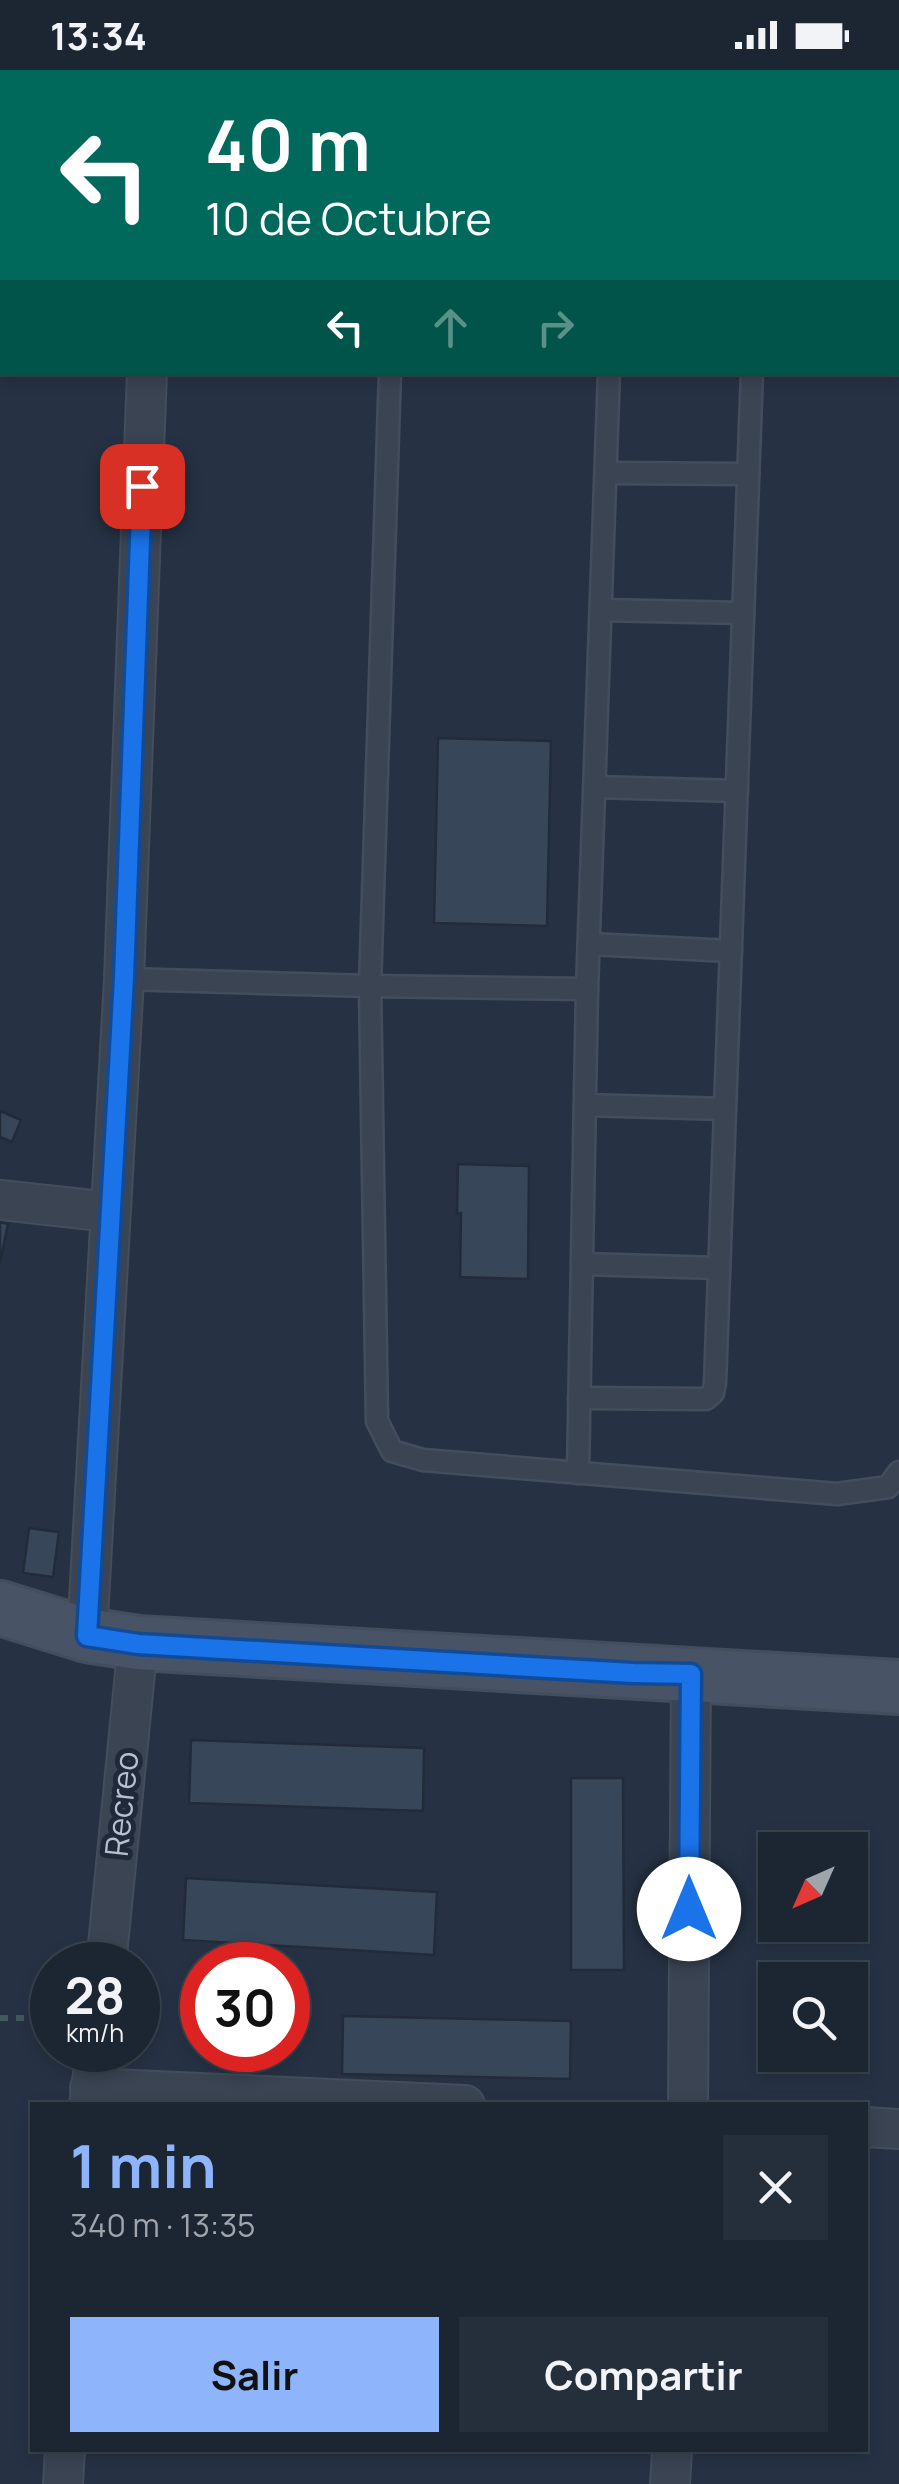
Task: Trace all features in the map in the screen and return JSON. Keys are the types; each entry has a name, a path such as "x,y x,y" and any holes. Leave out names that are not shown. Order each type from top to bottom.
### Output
{"main road":[{"path":"0,1608 87,1636 138,1644 899,1688"}],"street":[{"path":"87,1636 124,978 146,375"},
{"path":"0,1200 110,1212"},
{"name":"Recreo","path":"108,1942 138,1644"},
{"path":"688,2102 691,1674"},
{"path":"89,2096 340,2102"},
{"path":"868,2127 899,2129"},
{"path":"63,2484 65,2452"},
{"path":"670,2484 672,2452"}],"lane":[{"path":"390,375 370,986 377,1421 392,1450 423,1460 837,1494 888,1487 899,1472"},
{"path":"578,1472 589,944 609,375"},
{"path":"579,1398 706,1400 715,1384 752,375"},
{"path":"606,472 748,474"},
{"path":"601,610 743,614"},
{"path":"595,787 736,790"},
{"path":"589,944 731,951"},
{"path":"124,978 588,989"},
{"path":"585,1105 725,1109"},
{"path":"582,1264 719,1268"}],"path":[{"path":"0,2018 30,2018"}],"building":[{"path":"438,738 551,741 547,926 434,923"},
{"path":"0,1111 21,1120 12,1142 0,1137"},
{"path":"458,1164 529,1166 528,1279 460,1277"},
{"path":"0,1222 8,1224 0,1263"},
{"path":"29,1528 59,1532 53,1577 23,1573"},
{"path":"191,1740 424,1748 423,1811 189,1803"},
{"path":"571,1778 623,1778 624,1970 571,1970"},
{"path":"186,1878 437,1892 434,1955 310,1948 310,1942 183,1940"},
{"path":"343,2016 571,2021 570,2079 342,2074"}],"route":[{"path":"142,486 124,978 87,1636 138,1644 691,1674 689,1909"}]}
